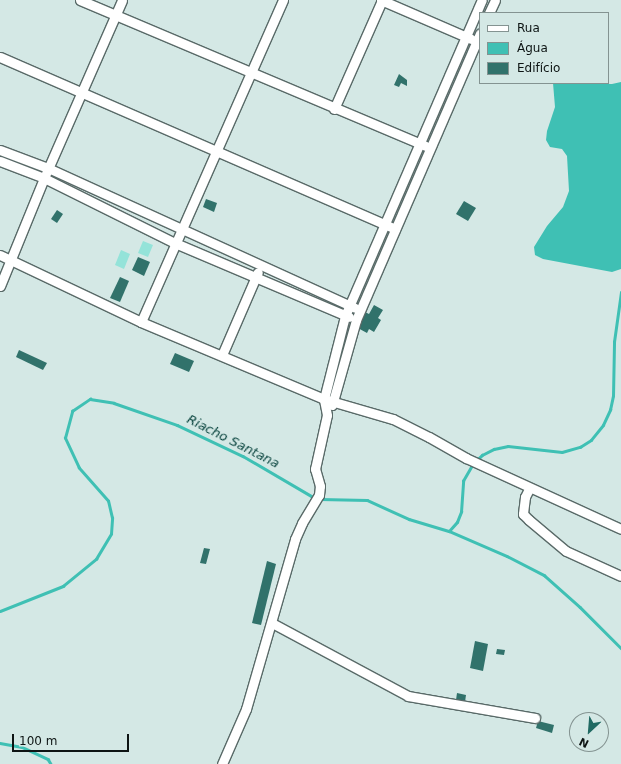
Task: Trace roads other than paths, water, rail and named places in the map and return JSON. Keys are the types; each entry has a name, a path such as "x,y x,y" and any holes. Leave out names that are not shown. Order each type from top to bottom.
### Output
{"street":[{"path":"80,0 114,16 430,148"},
{"path":"0,286 48,168 122,0"},
{"path":"141,322 283,0"},
{"path":"222,764 246,709 295,539 302,523 317,499 320,490 315,469 327,415 334,401 356,320 478,38 466,37 381,0 334,109"},
{"path":"327,415 324,398 345,316 482,0"},
{"path":"489,12 495,0"},
{"path":"0,57 395,229"},
{"path":"0,150 48,168 181,230 360,310"},
{"path":"0,161 44,178 175,242 356,320"},
{"path":"0,255 141,322 324,398 393,419 466,458 529,489 621,529"},
{"path":"222,355 261,266"},
{"path":"529,489 525,497 523,514 529,520 566,551 621,576"},
{"path":"272,623 408,696 535,718"}],"water":[{"path":"621,82 621,269 612,272 543,259 535,255 534,247 547,226 563,207 569,191 567,156 562,149 550,147 546,140 547,131 555,107 553,84 612,84"}],"waterway":[{"path":"477,460 482,455 494,449 508,446 562,452 580,447 591,440 603,425 610,410 613,396 614,342 621,292"},
{"name":"Riacho Santana","path":"0,611 63,586 96,559 111,534 112,518 108,501 79,468 65,438 72,411 90,399 114,403 177,425 243,456 315,498"},
{"path":"449,531 457,522 461,512 463,481 473,464"},
{"name":"Riacho Santana","path":"320,499 367,500 409,519 449,531 507,556 544,575 580,607 621,648"},
{"path":"0,743 22,747 48,759 51,764"}]}
